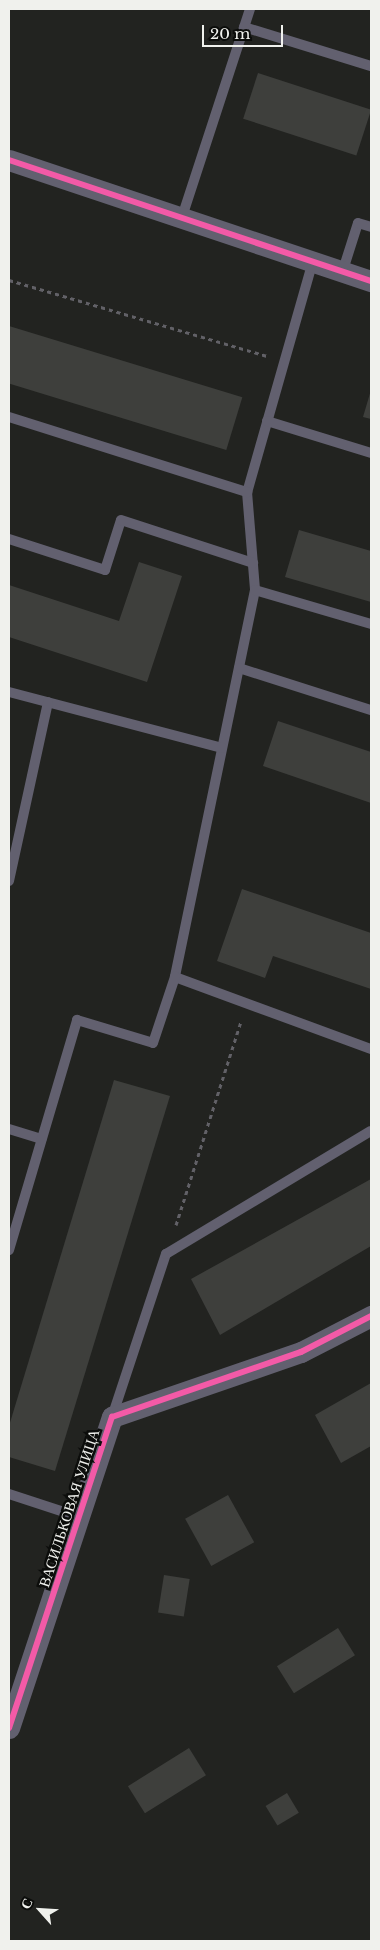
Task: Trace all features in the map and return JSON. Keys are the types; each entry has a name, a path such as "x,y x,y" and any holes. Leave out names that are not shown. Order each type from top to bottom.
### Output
{"street":[{"path":"9,160 371,280"},
{"name":"ВАСИЛЬКОВАЯ УЛИЦА","path":"9,1728 112,1416 301,1352 371,1316"}],"lane":[{"path":"182,218 250,9"},
{"path":"244,27 371,66"},
{"path":"343,270 358,223 371,227"},
{"path":"9,1250 77,1020 153,1043 175,977 255,590 247,492 313,261"},
{"path":"9,417 247,492"},
{"path":"267,421 371,453"},
{"path":"9,538 105,570 121,520 252,563"},
{"path":"255,590 371,624"},
{"path":"239,668 371,710"},
{"path":"9,692 222,748"},
{"path":"9,882 48,702"},
{"path":"175,977 371,1050"},
{"path":"9,1128 42,1139"},
{"path":"112,1416 166,1254 371,1131"},
{"path":"9,1494 79,1517"}],"path":[{"path":"9,280 284,362"},
{"path":"166,1254 247,1003"}],"building":[{"path":"258,73 371,110 356,155 243,119"},
{"path":"9,326 242,397 226,450 9,384"},
{"path":"371,390 371,419 363,417"},
{"path":"299,530 371,551 371,602 285,577"},
{"path":"139,562 182,576 147,682 9,637 9,585 119,621"},
{"path":"278,721 371,752 371,803 263,766"},
{"path":"242,889 371,933 371,989 273,956 265,978 217,961"},
{"path":"114,1080 170,1096 55,1471 9,1457 9,1426"},
{"path":"371,1179 371,1246 220,1335 191,1279"},
{"path":"371,1383 371,1446 341,1463 315,1415"},
{"path":"228,1495 254,1542 211,1566 185,1519"},
{"path":"164,1575 190,1579 184,1617 158,1613"},
{"path":"338,1628 355,1655 294,1693 277,1666"},
{"path":"189,1748 206,1775 145,1813 128,1786"},
{"path":"287,1793 299,1813 277,1826 266,1806"}],"cycle path":[{"path":"9,160 371,281"},
{"path":"9,1728 112,1417 301,1352 371,1316"}]}
